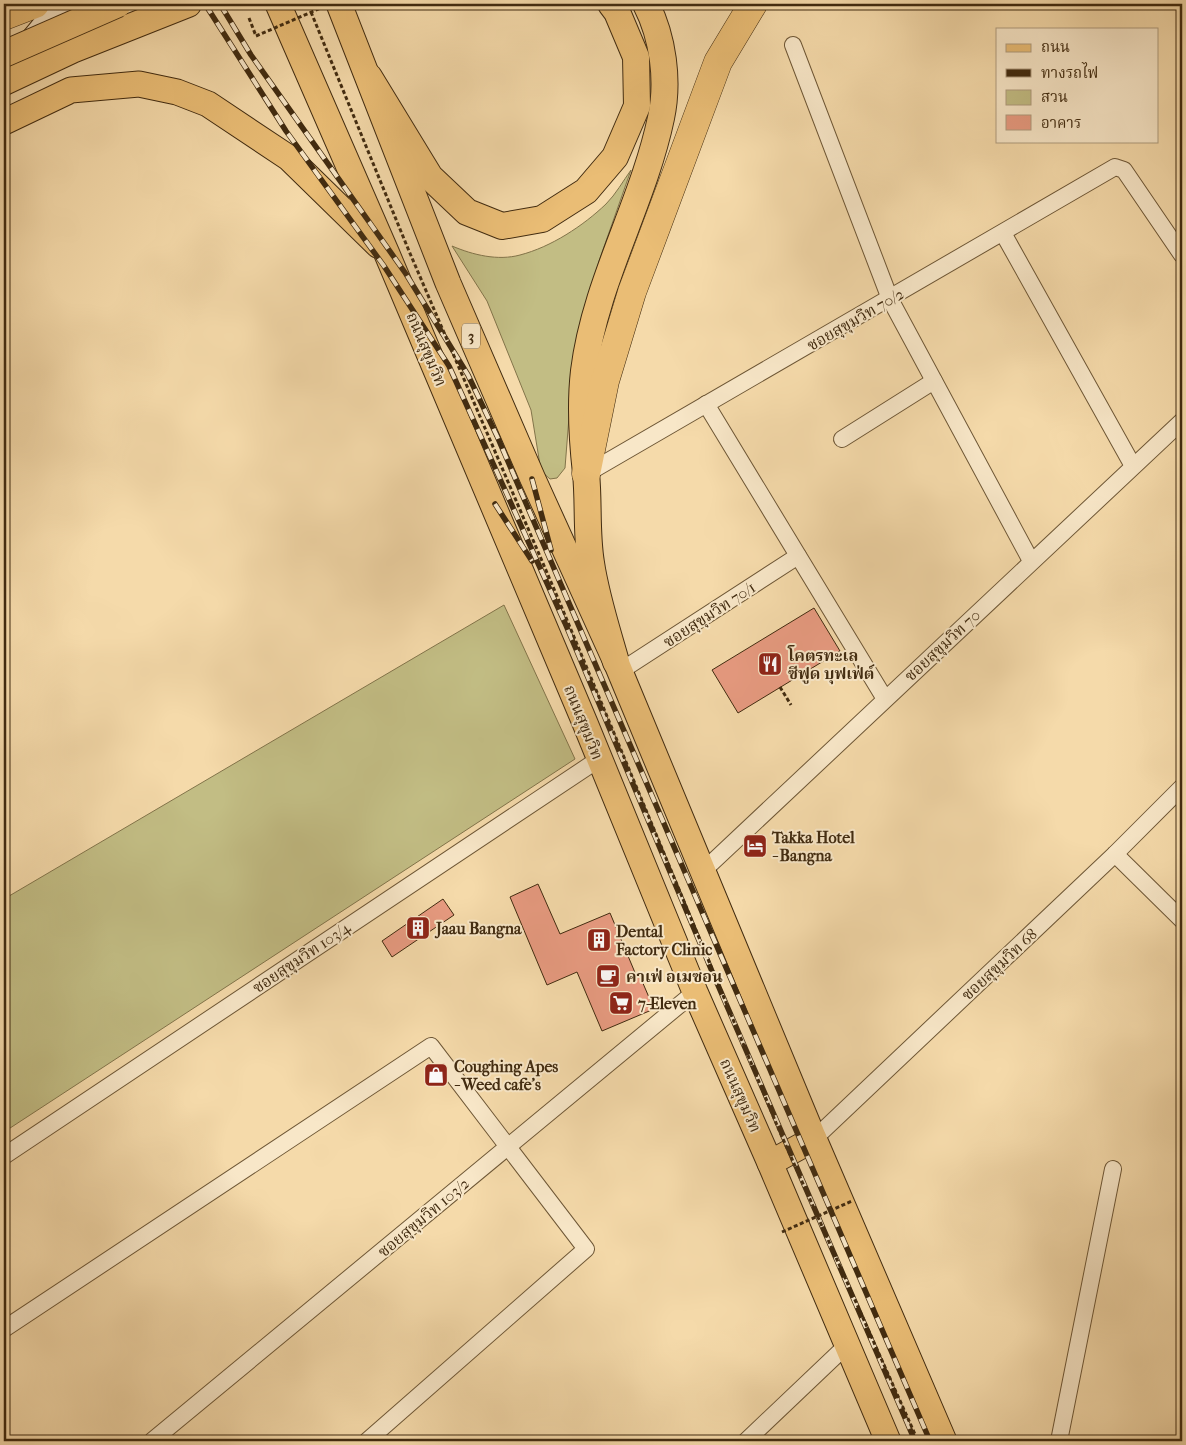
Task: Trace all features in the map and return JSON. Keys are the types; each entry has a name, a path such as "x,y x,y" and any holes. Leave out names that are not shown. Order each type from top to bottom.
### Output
{"highway":[{"path":"4,16 35,4"},
{"path":"4,54 118,4"},
{"path":"4,82 72,50 188,4"},
{"path":"369,77 430,177 467,212 502,226 542,218 586,191 615,157 636,106 636,57 617,12 611,4"},
{"path":"618,667 591,563 586,474 580,415 584,370 592,329 662,117 664,75 660,43 646,4"},
{"path":"586,474 605,381 632,292 718,62 753,4"}],"main road":[{"path":"4,73 61,4"},
{"name":"ถนนสุขุมวิท","path":"278,4 387,254 585,723 695,992 888,1441"},
{"name":"3","path":"339,4 448,283 618,667 703,871"},
{"path":"4,122 71,90 139,84 177,92 208,104 289,158 387,254"},
{"path":"703,871 814,1139 944,1441"},
{"path":"770,1163 814,1139"}],"street":[{"path":"793,45 890,299 1031,561"},
{"name":"ซอยสุขุมวิท 70/2","path":"586,474 1115,167 1124,170 1182,255"},
{"path":"1003,233 1133,466"},
{"path":"842,439 934,381"},
{"path":"706,404 885,699"},
{"name":"ซอยสุขุมวิท 70","path":"703,871 1182,421"},
{"name":"ซอยสุขุมวิท 70/1","path":"618,667 798,556"},
{"name":"ซอยสุขุมวิท 103/4","path":"4,1156 599,759"},
{"name":"ซอยสุขุมวิท 68","path":"814,1139 1115,854 1182,787"},
{"path":"1115,854 1182,920"},
{"name":"ซอยสุขุมวิท 103/2","path":"152,1441 695,992"},
{"path":"4,1329 430,1046 586,1249 367,1441"},
{"path":"1059,1441 1113,1169"},
{"path":"746,1441 847,1345"}],"path":[{"path":"249,18 256,36 330,4"},
{"path":"311,12 409,252 557,596 779,1130 918,1441"},
{"path":"780,687 791,706"},
{"path":"782,1232 852,1201"}],"green space":[{"path":"631,170 599,261 573,366 565,468 557,478 550,479 541,471 531,410 487,301 452,246 468,252 494,257 512,257 543,247 577,228 597,212 613,196"},
{"path":"504,605 575,759 4,1132 4,899"}],"building":[{"name":"โคตรทะเล ซีฟูด บุฟเฟ่ต์","path":"814,608 840,651 738,713 712,670"},
{"path":"538,884 560,934 610,913 636,975 639,974 654,1009 602,1031 577,972 547,985 510,897"},
{"name":"Jaau Bangna","path":"443,899 454,915 392,957 382,941"}],"railway":[{"path":"205,4 286,131 384,266 449,366 565,623 711,969 915,1441"},
{"path":"220,4 251,55 406,274 468,375 497,436 930,1441"},
{"path":"532,479 551,550"},
{"path":"495,504 532,561"}],"place":[{"name":"โคตรทะเล ซีฟูด บุฟเฟ่ต์","path":"770,664"},
{"name":"Takka Hotel - Bangna","path":"755,846"},
{"name":"Jaau Bangna","path":"418,928"},
{"name":"Dental Factory Clinic","path":"599,940"},
{"name":"คาเฟ่ อเมซอน","path":"608,976"},
{"name":"7-Eleven","path":"621,1003"},
{"name":"Coughing Apes - Weed cafe's","path":"436,1075"}]}
